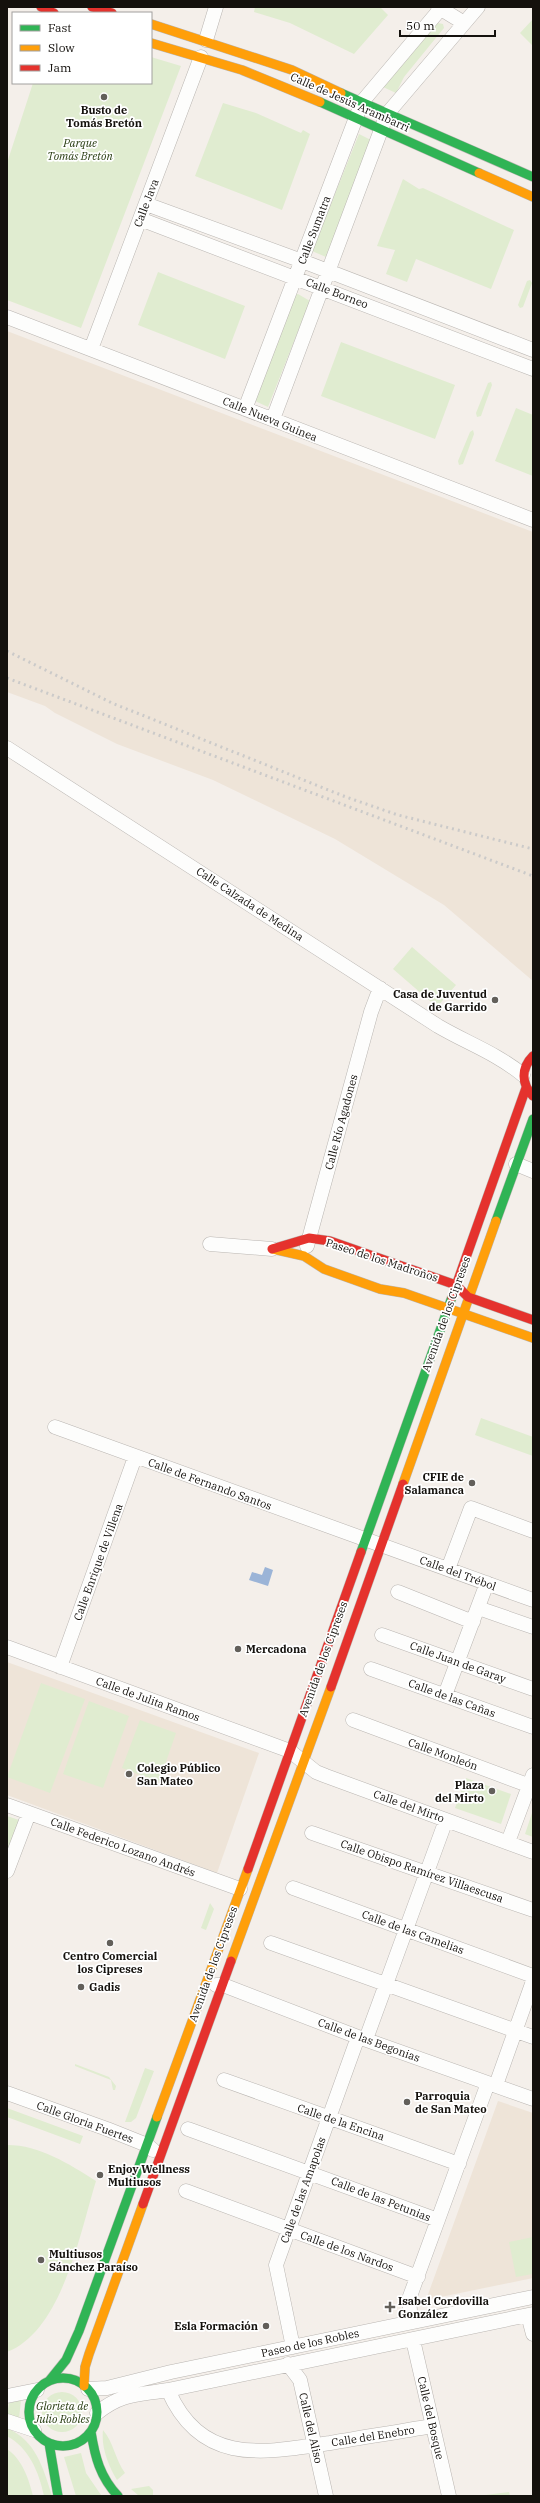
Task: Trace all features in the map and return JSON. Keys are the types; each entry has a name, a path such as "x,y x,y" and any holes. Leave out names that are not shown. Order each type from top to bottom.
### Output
{"main road":[{"path":"41,7 52,12"},
{"path":"92,7 109,12"},
{"name":"Calle de Jesús Arambarri","path":"152,24 206,40 292,70 386,114 533,177"},
{"name":"Calle de Jesús Arambarri","path":"152,43 201,57 289,88 533,197"},
{"name":"Avenida de los Cipreses","path":"48,2381 66,2360 73,2348 206,1984 448,1308 524,1081 530,1058"},
{"path":"524,1081 533,1096"},
{"name":"Avenida de los Cipreses","path":"86,2387 86,2361 382,1545 468,1297 533,1120"},
{"name":"Paseo de los Madroños","path":"272,1249 309,1238 330,1241 456,1285 468,1297 533,1320"},
{"name":"Paseo de los Madroños","path":"272,1249 304,1256 324,1268 366,1284 404,1293 533,1338"},
{"path":"91,2432 82,2440 72,2445 60,2446 49,2443 34,2430 29,2417 30,2402 37,2390 48,2381 67,2378 86,2387 95,2400 97,2413 91,2432 95,2458 103,2480 118,2496"},
{"path":"49,2443 56,2473 58,2496"},
{"path":"56,2473 65,2496"}],"street":[{"path":"206,40 216,7"},
{"path":"362,102 443,7 464,23"},
{"path":"273,419 386,114 478,7"},
{"name":"Calle Java","path":"91,349 201,57"},
{"name":"Calle Sumatra","path":"245,409 362,102"},
{"name":"Calle Borneo","path":"146,204 302,261 533,350"},
{"name":"Calle Borneo","path":"140,219 295,278 321,286 533,369"},
{"name":"Calle Nueva Guinea","path":"7,317 533,520"},
{"name":"Calle Calzada de Medina","path":"7,748 465,1042 496,1055 530,1058"},
{"name":"Calle Río Agadones","path":"304,1256 371,1012 380,988"},
{"name":"Calle Calzada de Medina","path":"496,1055 524,1081"},
{"path":"516,1164 533,1171"},
{"name":"Paseo de los Madroños","path":"210,1244 272,1249"},
{"name":"Calle de Fernando Santos","path":"55,1427 365,1540"},
{"name":"Calle Enrique de Villena","path":"60,1666 135,1456"},
{"path":"448,1569 471,1508 533,1531"},
{"path":"365,1540 382,1545"},
{"name":"Calle del Trébol","path":"382,1545 533,1600"},
{"path":"446,1695 487,1583"},
{"path":"398,1592 473,1622"},
{"path":"484,1610 533,1627"},
{"name":"Calle Juan de Garay","path":"382,1634 533,1689"},
{"name":"Calle de Julita Ramos","path":"7,1647 290,1751"},
{"name":"Calle de las Cañas","path":"371,1669 533,1727"},
{"name":"Calle Monleón","path":"352,1720 532,1782"},
{"name":"Calle del Mirto","path":"290,1751 303,1762 326,1776 533,1852"},
{"path":"508,1842 532,1782"},
{"name":"Calle Federico Lozano Andrés","path":"7,1805 240,1889"},
{"path":"7,1871 28,1813"},
{"name":"Calle de las Amapolas","path":"293,2347 276,2265 329,2117 386,1985 446,1820"},
{"name":"Calle Obispo Ramírez Villaescusa","path":"312,1833 533,1910"},
{"name":"Calle de las Camelias","path":"293,1888 533,1976"},
{"path":"271,1943 533,2037"},
{"path":"411,2322 408,2306 438,2220 459,2164 515,2031 533,1981"},
{"name":"Calle de las Begonias","path":"206,1984 223,1985 362,2038 533,2098"},
{"name":"Calle de la Encina","path":"224,2080 459,2164"},
{"name":"Calle Gloria Fuertes","path":"7,2093 147,2145 161,2156"},
{"name":"Calle de las Petunias","path":"188,2129 438,2220"},
{"name":"Calle de los Nardos","path":"186,2191 418,2277"},
{"name":"Paseo de los Robles","path":"86,2387 107,2388 171,2372 533,2297"},
{"path":"531,2315 533,2334"},
{"name":"Paseo de los Robles","path":"97,2413 112,2401 120,2398 168,2390 531,2315"},
{"name":"Calle del Bosque","path":"413,2340 432,2426 450,2496"},
{"name":"Calle del Aliso","path":"288,2364 300,2380 326,2496"},
{"path":"7,2396 37,2390"},
{"name":"Calle del Enebro","path":"168,2390 184,2418 204,2436 217,2444 257,2452 314,2445 432,2426"},
{"path":"7,2421 34,2430"}],"shaded area":[{"path":"7,331 533,532 533,981 444,905 335,839 213,780 117,744 55,713 45,706 7,692"},
{"name":"Colegio Público San Mateo","path":"7,1662 259,1753 217,1873 7,1795"},
{"path":"498,2101 533,2113 533,2278 426,2300"}],"green space":[{"path":"255,7 380,7 388,15 354,54 290,23 254,12"},
{"path":"533,19 533,46 520,33"},
{"path":"438,23 443,24 444,28 404,77 396,93 383,87"},
{"name":"Parque Tomás Bretón","path":"152,57 181,66 81,328 7,300 7,163 33,84 152,84"},
{"path":"223,103 256,113 301,133 303,130 310,134 282,210 195,176"},
{"path":"359,134 371,140 326,257 312,251"},
{"path":"403,179 419,189 423,188 514,230 491,289 416,259 407,282 386,274 395,250 377,246"},
{"path":"158,272 245,306 225,359 138,325"},
{"path":"530,280 532,283 523,307 520,308 518,305 527,281"},
{"path":"298,294 310,301 268,407 255,401 295,295"},
{"path":"341,342 455,385 435,439 321,396"},
{"path":"491,382 492,385 481,416 477,417 476,413 488,383"},
{"path":"516,408 533,415 533,476 495,461"},
{"path":"473,430 474,434 463,464 459,465 458,461 470,432"},
{"path":"412,947 456,985 437,1007 393,969"},
{"path":"481,1418 533,1437 533,1456 475,1435"},
{"path":"41,1683 85,1699 50,1793 7,1777"},
{"path":"89,1701 129,1716 103,1788 63,1774"},
{"path":"140,1720 176,1733 159,1782 122,1768"},
{"path":"466,1778 511,1794 501,1824 455,1808"},
{"path":"533,1810 533,1837 525,1834"},
{"path":"7,1816 19,1820 7,1852"},
{"path":"210,1903 214,1909 206,1930 201,1928"},
{"path":"75,2064 109,2077 116,2086 115,2090 113,2090 111,2080 75,2066"},
{"path":"145,2068 154,2071 136,2118 131,2122 125,2122"},
{"path":"7,2108 83,2136 80,2144 7,2117"},
{"name":"Multiusos Sánchez Paraíso","path":"7,2145 31,2148 43,2152 65,2162 96,2181 75,2252 66,2278 55,2302 42,2324 26,2341 7,2352"},
{"path":"533,2237 533,2274 516,2277 509,2242"},
{"name":"Glorieta de Julio Robles","path":"66,2392 73,2395 79,2401 82,2412 81,2420 73,2429 66,2432 58,2432 51,2429 43,2420 42,2408 45,2401 54,2393"},
{"path":"21,2400 19,2419 7,2415 9,2403"},
{"path":"7,2428 17,2433 32,2448 41,2465 52,2496 44,2496 39,2478 32,2462 21,2447 7,2436"},
{"path":"103,2430 110,2440 125,2473 117,2480 106,2456 103,2443"},
{"path":"7,2449 21,2464 27,2476 33,2496 7,2496"},
{"path":"81,2453 86,2473 101,2495 76,2496 64,2457"},
{"path":"149,2486 153,2490 153,2496 139,2496 131,2489"},
{"path":"509,2492 510,2496 485,2495"}],"water":[{"path":"265,1567 273,1570 268,1586 249,1580 252,1572 262,1575"}],"railway":[{"path":"7,651 112,703 346,797 398,815 533,849"},
{"path":"7,678 533,876"}],"traffic: fast":[{"path":"341,93 533,177"},
{"path":"320,102 479,173"},
{"path":"496,1221 533,1119"},
{"path":"361,1552 452,1297"},
{"path":"49,2381 66,2360 79,2331 157,2117"},
{"path":"63,2378 76,2381 87,2388 94,2399 97,2412 94,2425 87,2436 76,2443 63,2446 50,2443 39,2436 32,2425 29,2412 32,2399 39,2388 50,2381 63,2378"},
{"path":"91,2432 94,2450 99,2466 107,2482 118,2496"},
{"path":"49,2443 58,2496"}],"traffic: slow":[{"path":"152,24 292,70 341,93"},
{"path":"152,43 242,70 320,102"},
{"path":"479,173 533,197"},
{"path":"403,1484 496,1221"},
{"path":"273,1249 304,1256 324,1269 380,1289 404,1293 533,1338"},
{"path":"231,1961 331,1687"},
{"path":"157,2117 248,1869"},
{"path":"84,2386 85,2367 89,2354 143,2204"}],"traffic: jam":[{"path":"41,7 52,12"},
{"path":"92,7 109,12"},
{"path":"533,1056 526,1066 524,1076 526,1086 533,1096"},
{"path":"452,1297 526,1088"},
{"path":"272,1249 309,1238 330,1241 456,1285 468,1297 533,1320"},
{"path":"331,1687 403,1484"},
{"path":"248,1869 361,1552"},
{"path":"143,2204 231,1961"}],"place":[{"name":"Busto de Tomás Bretón","path":"104,97"},
{"name":"Casa de Juventud de Garrido","path":"495,1000"},
{"name":"CFIE de Salamanca","path":"472,1483"},
{"name":"Mercadona","path":"238,1649"},
{"name":"Colegio Público San Mateo","path":"129,1774"},
{"name":"Plaza del Mirto","path":"492,1791"},
{"name":"Centro Comercial los Cipreses","path":"110,1943"},
{"name":"Gadis","path":"81,1987"},
{"name":"Parroquia de San Mateo","path":"407,2102"},
{"name":"Enjoy Wellness Multiusos","path":"100,2175"},
{"name":"Multiusos Sánchez Paraíso","path":"41,2260"},
{"name":"Isabel Cordovilla González","path":"390,2307"},
{"name":"Esla Formación","path":"266,2326"}]}
